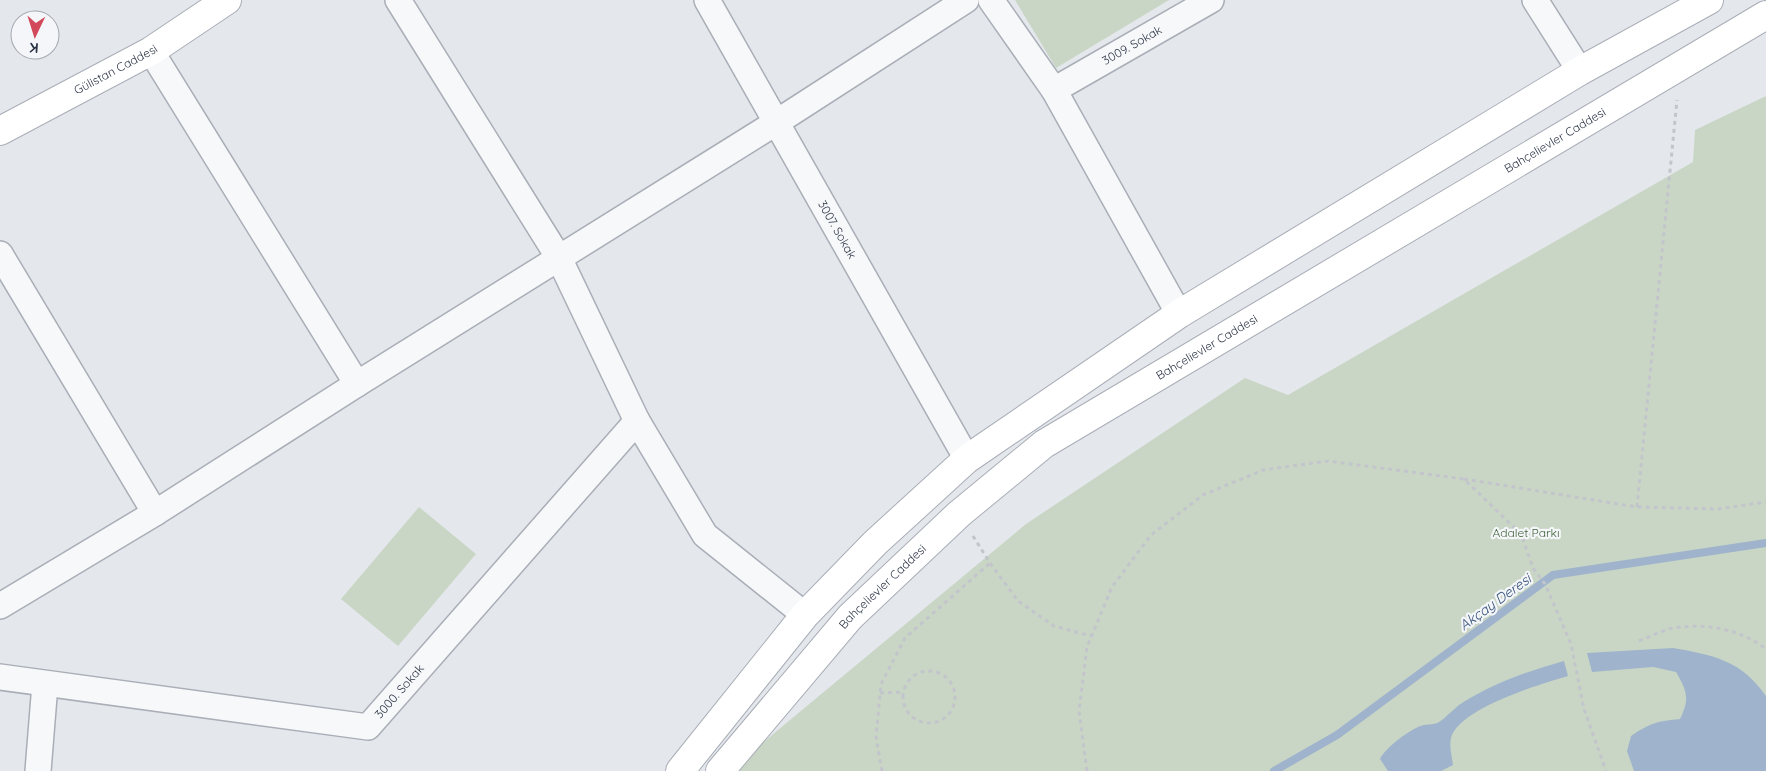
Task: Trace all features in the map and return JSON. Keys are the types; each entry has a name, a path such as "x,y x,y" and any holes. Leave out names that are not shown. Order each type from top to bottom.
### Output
{"street":[{"name":"Gülistan Caddesi","path":"0,131 152,51 227,0"},
{"path":"398,0 559,258 637,421 705,535 805,615"},
{"name":"3007. Sokak","path":"707,0 966,459"},
{"path":"0,606 155,513 357,384 777,122 966,0"},
{"path":"991,0 1054,90 1179,314"},
{"name":"3009. Sokak","path":"1054,90 1210,0"},
{"path":"1535,0 1580,71"},
{"path":"680,771 805,615 875,544 966,459 1179,314 1580,71 1709,0"},
{"name":"Bahçelievler Caddesi","path":"720,771 850,617 959,514 1044,444 1766,15"},
{"path":"152,51 357,384"},
{"path":"0,254 155,513"},
{"name":"3000. Sokak","path":"0,677 368,727 637,421"},
{"path":"38,771 45,684"}],"path":[{"path":"1637,507 1681,65"},
{"path":"1087,771 1079,711 1087,647 1112,587 1151,535 1203,495 1254,473 1263,470 1328,461 1464,479 1637,507 1718,509 1766,502"},
{"path":"1464,479 1521,534 1533,568 1545,584 1571,644 1584,709 1606,771"},
{"path":"959,514 990,563 1018,601 1054,626 1091,636"},
{"path":"882,771 876,737 881,684 905,638 990,563"},
{"path":"1639,641 1668,630 1698,626 1729,630 1757,642 1766,649"},
{"path":"921,672 934,672 941,674 951,683 954,689 955,702 944,719 937,722 924,723 917,721 907,712 904,705 903,692 906,685 915,675 921,672"},
{"path":"880,694 903,692"}],"green space":[{"path":"1015,0 1169,0 1056,68"},
{"name":"Adalet Parkı","path":"1766,96 1766,771 738,771 755,749 1026,524 1245,378 1288,395 1693,162 1695,130"},
{"path":"419,507 476,554 398,646 341,599"}],"water":[{"path":"1673,648 1701,653 1725,661 1747,674 1766,696 1766,771 1634,771 1627,751 1631,736 1654,723 1680,719 1685,706 1685,690 1676,672 1653,667 1592,672 1587,653"},
{"path":"1564,661 1568,676 1521,691 1484,707 1457,727 1450,741 1453,765 1441,771 1388,771 1380,759 1387,749 1406,734 1424,725 1439,722 1459,705 1486,689 1537,669"}],"waterway":[{"name":"Akçay Deresi","path":"1274,771 1337,735 1553,575 1766,543"}]}
